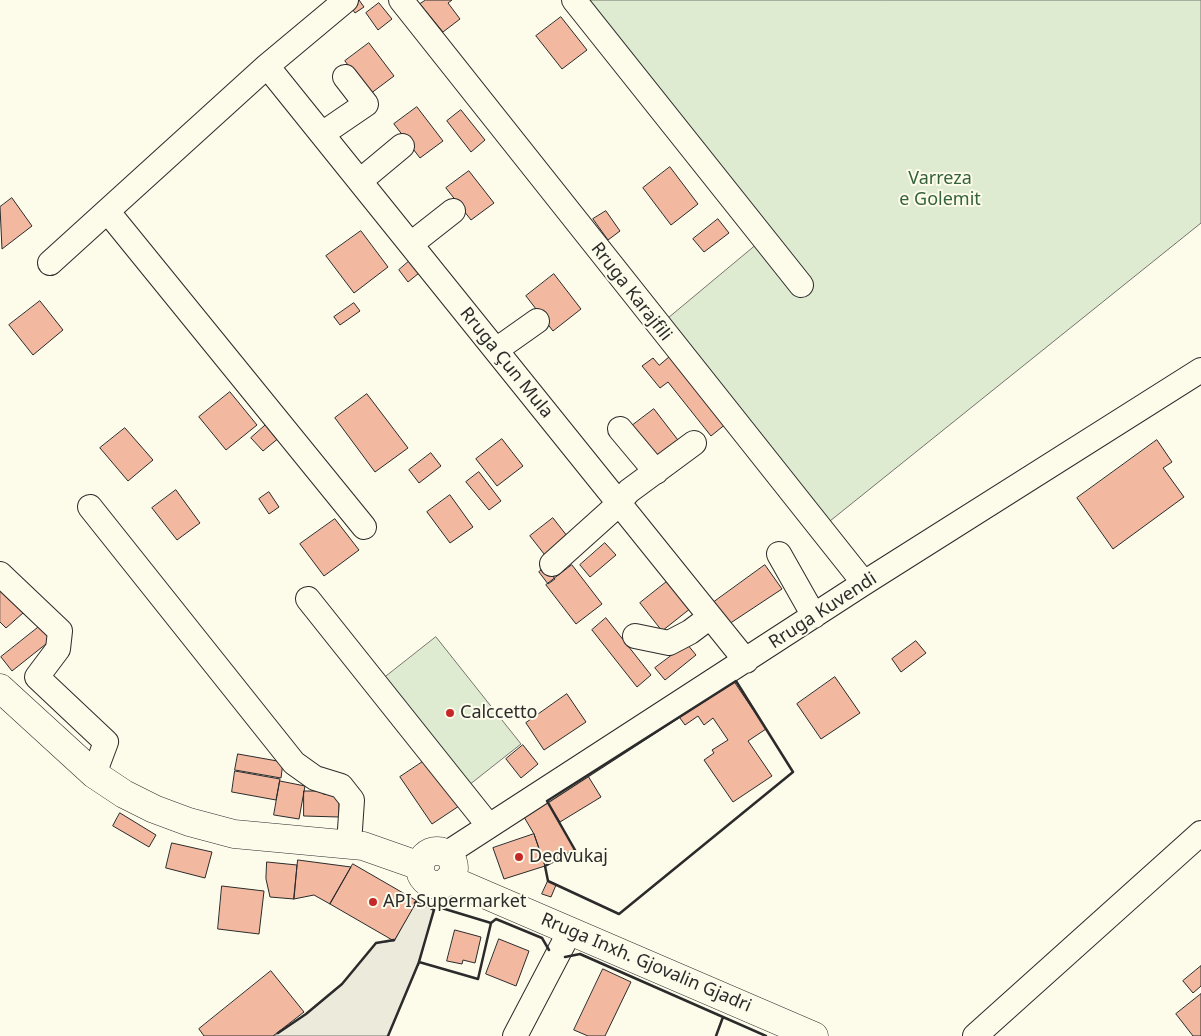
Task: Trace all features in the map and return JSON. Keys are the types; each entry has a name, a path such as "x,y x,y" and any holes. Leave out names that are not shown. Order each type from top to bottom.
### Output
{"main road":[{"path":"0,688 94,774 132,798 198,824 234,834 349,844 379,850 420,866 420,873 430,884 437,885 447,866"},
{"name":"Rruga Inxh. Gjovalin Gjadri","path":"447,866 570,931 814,1036"}],"street":[{"path":"50,263 267,66 346,0"},
{"path":"574,0 801,285"},
{"name":"Rruga Karajfili","path":"404,1 864,583"},
{"name":"Rruga Çun Mula","path":"267,66 746,661"},
{"path":"322,134 366,104 345,77"},
{"path":"360,182 402,146"},
{"path":"411,244 453,211"},
{"path":"108,212 364,527"},
{"path":"496,350 536,321"},
{"name":"Rruga Kuvendi","path":"447,866 489,826 864,583 1201,370"},
{"path":"620,429 656,472"},
{"path":"552,564 629,491 694,443"},
{"path":"90,507 294,763 314,778 341,786 352,800 349,844"},
{"path":"778,554 814,616"},
{"path":"0,574 60,632 58,648 37,677 106,742 94,774"},
{"path":"308,599 489,826"},
{"path":"635,636 669,643 690,632 710,617"},
{"path":"975,1036 1201,833"},
{"path":"515,1036 570,931"}],"green space":[{"name":"Varreza e Golemit","path":"566,0 1201,0 1201,223 830,521 668,318 758,243"},
{"name":"Calccetto","path":"436,637 521,744 464,789 379,682"}],"shaded area":[{"path":"417,901 434,910 419,962 388,1036 274,1036 306,1014 342,984 376,943 394,941"}],"building":[{"path":"359,0 364,7 355,13 347,1"},
{"path":"426,0 452,0 448,3 460,19 443,32 420,4"},
{"path":"379,3 392,19 378,30 366,13"},
{"path":"561,17 587,50 562,69 536,36"},
{"path":"369,43 394,76 370,94 345,61"},
{"path":"417,107 443,141 420,158 394,124"},
{"path":"461,110 485,140 471,152 447,121"},
{"path":"670,167 698,204 671,225 643,188"},
{"path":"469,171 494,203 471,220 446,188"},
{"path":"12,198 32,226 2,249 0,207"},
{"path":"606,211 620,231 608,240 593,219"},
{"path":"718,219 729,233 704,252 693,239"},
{"path":"361,231 388,267 354,293 326,256"},
{"path":"414,257 424,269 408,282 399,270"},
{"path":"554,274 581,309 553,331 526,296"},
{"path":"40,301 63,330 33,355 9,325"},
{"path":"354,303 360,311 340,325 334,317"},
{"path":"673,354 727,423 711,436 668,382 660,388 642,366 653,358 659,365"},
{"path":"230,392 257,425 226,450 199,417"},
{"path":"367,394 408,448 375,472 335,418"},
{"path":"654,409 681,444 657,463 629,428"},
{"path":"268,423 280,437 263,451 251,438"},
{"path":"125,428 153,460 128,481 100,448"},
{"path":"502,439 523,466 497,486 476,459"},
{"path":"1157,440 1172,462 1163,468 1184,497 1113,549 1077,498"},
{"path":"431,453 441,466 419,483 409,470"},
{"path":"479,472 501,501 489,510 466,482"},
{"path":"176,490 200,523 177,540 152,508"},
{"path":"269,492 279,507 269,514 259,499"},
{"path":"450,495 473,527 450,543 427,512"},
{"path":"553,518 571,541 548,559 530,536"},
{"path":"335,519 359,550 324,576 300,544"},
{"path":"605,543 616,555 590,577 580,565"},
{"path":"572,565 602,604 576,624 546,585"},
{"path":"765,565 782,589 729,624 714,602"},
{"path":"546,567 555,579 548,584 539,572"},
{"path":"669,580 691,608 662,631 640,603"},
{"path":"0,588 23,613 6,628 0,622"},
{"path":"606,618 651,675 637,687 592,630"},
{"path":"40,626 51,640 12,671 1,657"},
{"path":"916,641 926,653 901,672 892,659"},
{"path":"687,644 696,655 665,680 655,668"},
{"path":"731,677 766,729 748,741 772,776 733,802 704,760 714,753 712,750 728,740 713,718 704,725 698,716 685,725 677,714"},
{"path":"835,677 860,713 821,739 797,704"},
{"path":"567,694 586,722 544,750 526,723"},
{"path":"523,745 538,764 521,778 506,759"},
{"path":"238,754 283,762 281,778 235,770"},
{"path":"427,759 459,806 432,824 400,777"},
{"path":"235,771 280,779 276,800 232,792"},
{"path":"588,776 601,797 560,822 547,801"},
{"path":"280,781 305,786 299,819 274,815"},
{"path":"304,791 323,791 323,794 339,794 339,817 304,816"},
{"path":"547,801 575,850 545,866 534,834 524,817"},
{"path":"120,813 156,835 149,847 113,826"},
{"name":"Dedvukaj","path":"534,834 545,866 504,879 493,848"},
{"path":"172,843 212,852 205,878 166,868"},
{"path":"298,860 351,867 330,904 314,895 294,899"},
{"path":"267,862 297,865 294,899 270,897 266,879"},
{"name":"API Supermarket","path":"353,864 417,901 394,941 330,904"},
{"path":"548,881 556,885 551,897 542,894"},
{"path":"222,886 264,891 259,934 218,929"},
{"path":"455,930 481,937 475,963 463,960 462,964 447,961"},
{"path":"499,939 529,951 516,986 486,974"},
{"path":"1201,966 1201,986 1193,993 1183,981"},
{"path":"603,969 631,982 605,1036 588,1036 574,1030"},
{"path":"271,971 304,1012 273,1036 204,1036 199,1029"},
{"path":"1201,994 1201,1036 1193,1036 1176,1014"}],"wall":[{"path":"736,681 793,772 619,914 548,881 545,866 575,850 547,801 736,681"},
{"path":"415,903 417,901 434,910 418,965"},
{"path":"435,906 491,923 478,979 419,962 435,906"},
{"path":"388,1036 419,962 478,979 491,923 496,919 542,938 549,950"},
{"path":"278,1033 306,1014 342,984 376,943 394,940"},
{"path":"565,957 580,954 723,1017 716,1036"},
{"path":"723,1017 766,1036"}],"place":[{"name":"Calccetto","path":"450,713"},
{"name":"Dedvukaj","path":"519,857"},
{"name":"API Supermarket","path":"373,902"}]}
